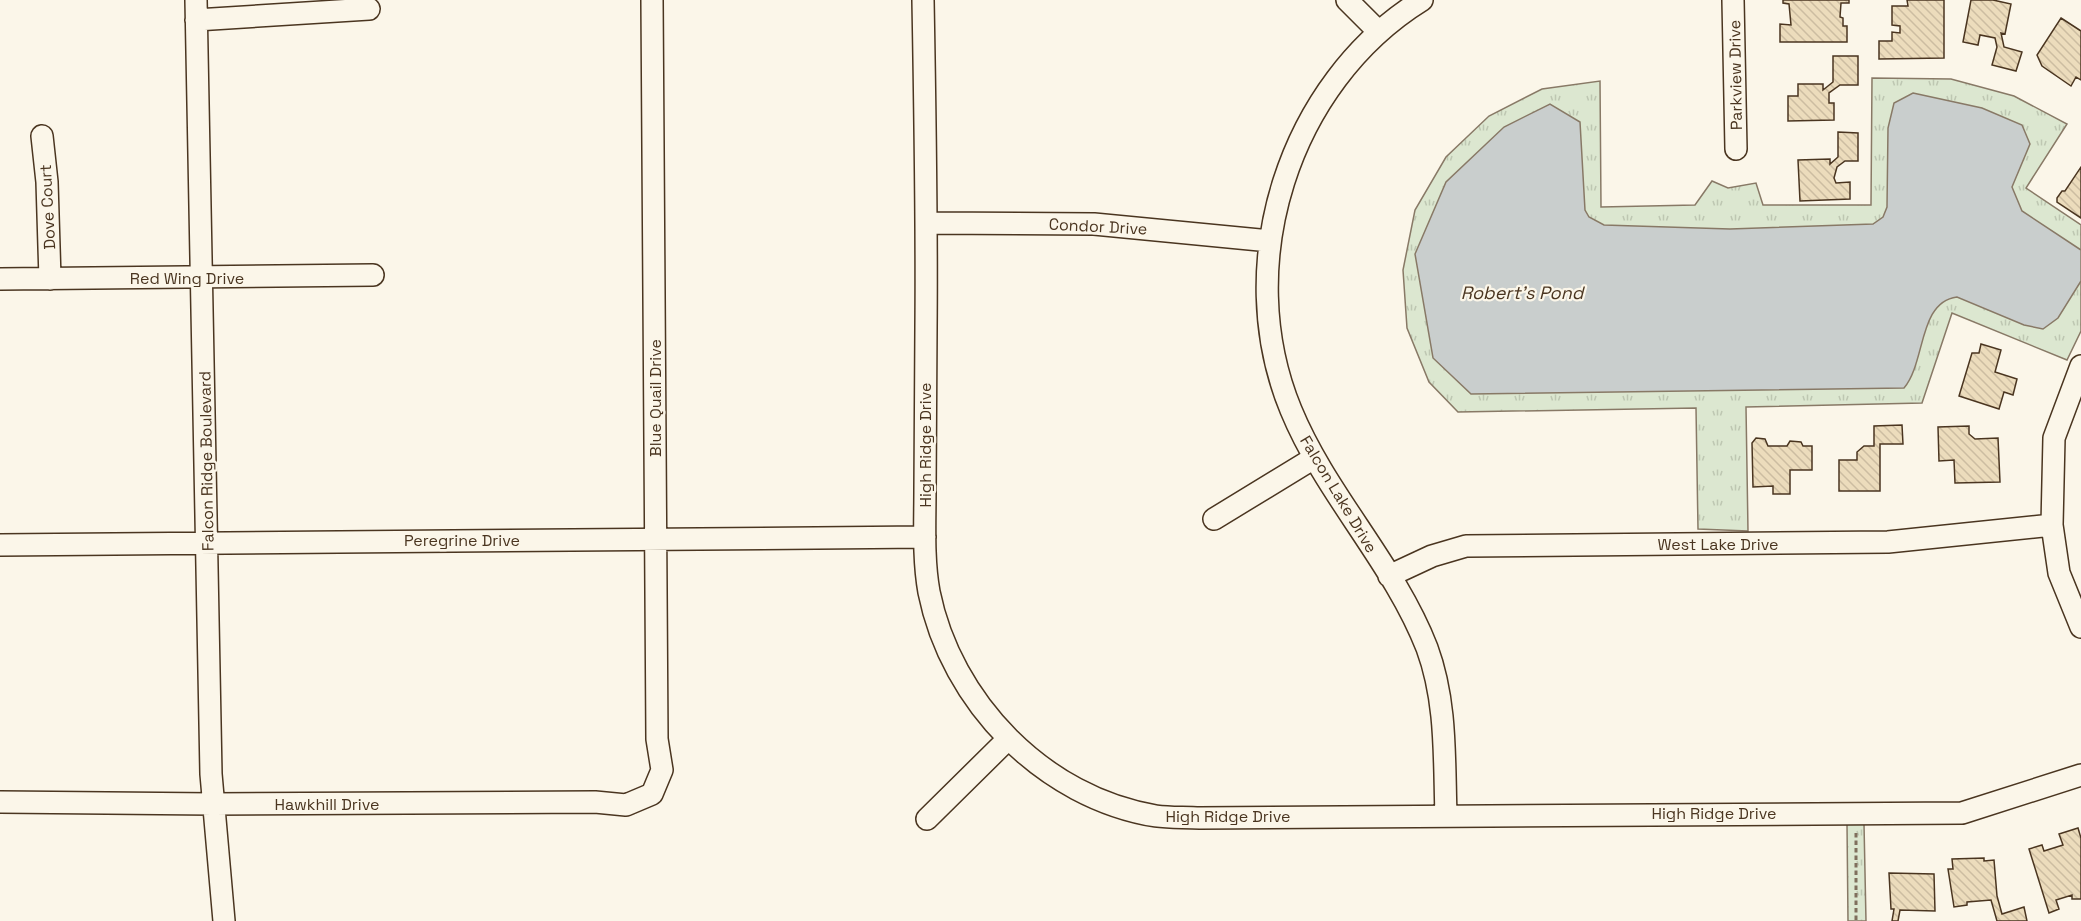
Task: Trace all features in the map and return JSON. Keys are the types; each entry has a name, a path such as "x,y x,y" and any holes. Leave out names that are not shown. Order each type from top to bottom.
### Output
{"street":[{"name":"Blue Quail Drive","path":"652,0 656,309 654,538 657,738 662,770 652,794"},
{"name":"High Ridge Drive","path":"923,0 927,223 925,537 928,590 938,628 957,672 980,706 1008,739 1044,769 1081,791 1117,805 1156,816 1962,813 2081,775"},
{"path":"1347,0 1379,32"},
{"name":"Falcon Lake Drive","path":"1422,0 1379,32 1349,62 1319,101 1299,138 1284,176 1270,241 1267,307 1276,363 1291,409 1314,459 1389,576 1414,619 1427,650 1440,695 1446,816"},
{"name":"Parkview Drive","path":"1733,0 1736,150"},
{"path":"196,10 369,9"},
{"name":"Falcon Ridge Boulevard","path":"196,10 213,804 224,921"},
{"name":"Dove Court","path":"42,136 47,182 50,279"},
{"name":"Condor Drive","path":"927,223 1094,224 1270,241"},
{"name":"Red Wing Drive","path":"0,279 374,275"},
{"path":"2081,366 2054,438 2052,525 2059,573 2081,627"},
{"path":"1214,519 1314,459"},
{"name":"West Lake Drive","path":"1389,576 1432,556 1466,546 1888,542 2052,525"},
{"name":"Peregrine Drive","path":"0,545 925,537"},
{"path":"927,819 1008,739"},
{"name":"Hawkhill Drive","path":"0,802 213,804 595,802 626,805 652,794"}],"path":[{"path":"1856,824 1856,921"}],"green space":[{"path":"1872,78 1951,79 2014,96 2067,124 2026,188 2081,225 2081,331 2067,360 1952,313 1922,403 1746,407 1748,531 1698,529 1696,408 1458,412 1429,382 1407,328 1403,270 1415,210 1446,157 1489,116 1542,89 1600,81 1601,207 1695,205 1712,181 1728,188 1756,183 1763,205 1871,205"},
{"path":"1847,824 1864,824 1866,921 1848,921"}],"water":[{"name":"Robert's Pond","path":"1913,93 1982,108 2022,125 2030,144 2012,187 2022,211 2081,250 2081,281 2058,318 2043,329 2024,325 1957,297 1944,301 1929,321 1916,364 1904,388 1471,394 1433,358 1415,254 1446,182 1504,127 1550,104 1580,122 1585,210 1589,217 1604,225 1730,229 1873,224 1883,217 1887,207 1888,128 1894,103"}],"building":[{"path":"1783,0 1849,0 1849,3 1841,3 1840,17 1843,18 1843,26 1847,26 1847,42 1780,42 1780,24 1791,25 1789,4 1783,3"},
{"path":"1907,0 1944,0 1944,58 1879,59 1879,41 1892,41 1892,32 1900,33 1900,26 1892,25 1892,6 1908,6"},
{"path":"1971,0 1993,0 2011,4 2005,34 2001,33 2004,47 2022,52 2016,71 1992,65 1997,47 1995,38 1980,35 1978,45 1963,42"},
{"path":"2061,18 2081,31 2081,80 2076,77 2071,86 2042,66 2037,55"},
{"path":"1833,56 1858,56 1858,85 1840,85 1829,93 1829,103 1834,103 1834,120 1788,121 1788,96 1798,96 1798,84 1823,84 1823,90 1833,82"},
{"path":"1838,132 1858,133 1858,161 1845,161 1837,167 1834,178 1836,183 1850,182 1850,199 1800,201 1798,160 1830,159 1830,164 1838,157"},
{"path":"2081,167 2081,218 2057,202 2057,198 2062,191 2065,191"},
{"path":"1981,344 2001,350 1995,372 2017,379 2013,395 2004,392 1999,409 1959,396 1972,353 1979,353"},
{"path":"1902,425 1903,444 1880,444 1880,491 1839,491 1839,460 1857,460 1857,452 1864,446 1874,446 1874,426"},
{"path":"1969,426 1969,434 1975,439 1998,438 2000,482 1955,483 1954,460 1939,461 1938,427"},
{"path":"1756,438 1765,439 1768,446 1787,446 1790,441 1801,442 1803,446 1812,446 1812,470 1790,470 1790,494 1773,494 1773,486 1753,487 1752,443"},
{"path":"2078,828 2081,838 2081,899 2072,899 2072,895 2056,900 2059,909 2049,913 2029,849 2042,845 2044,851 2063,845 2059,834"},
{"path":"1984,858 1984,861 1994,860 1997,896 2002,914 2024,907 2027,921 1997,921 1991,900 1967,902 1967,905 1954,907 1948,869 1953,869 1952,859"},
{"path":"1889,873 1934,874 1935,911 1900,910 1898,921 1892,921 1894,909 1891,909"}]}
